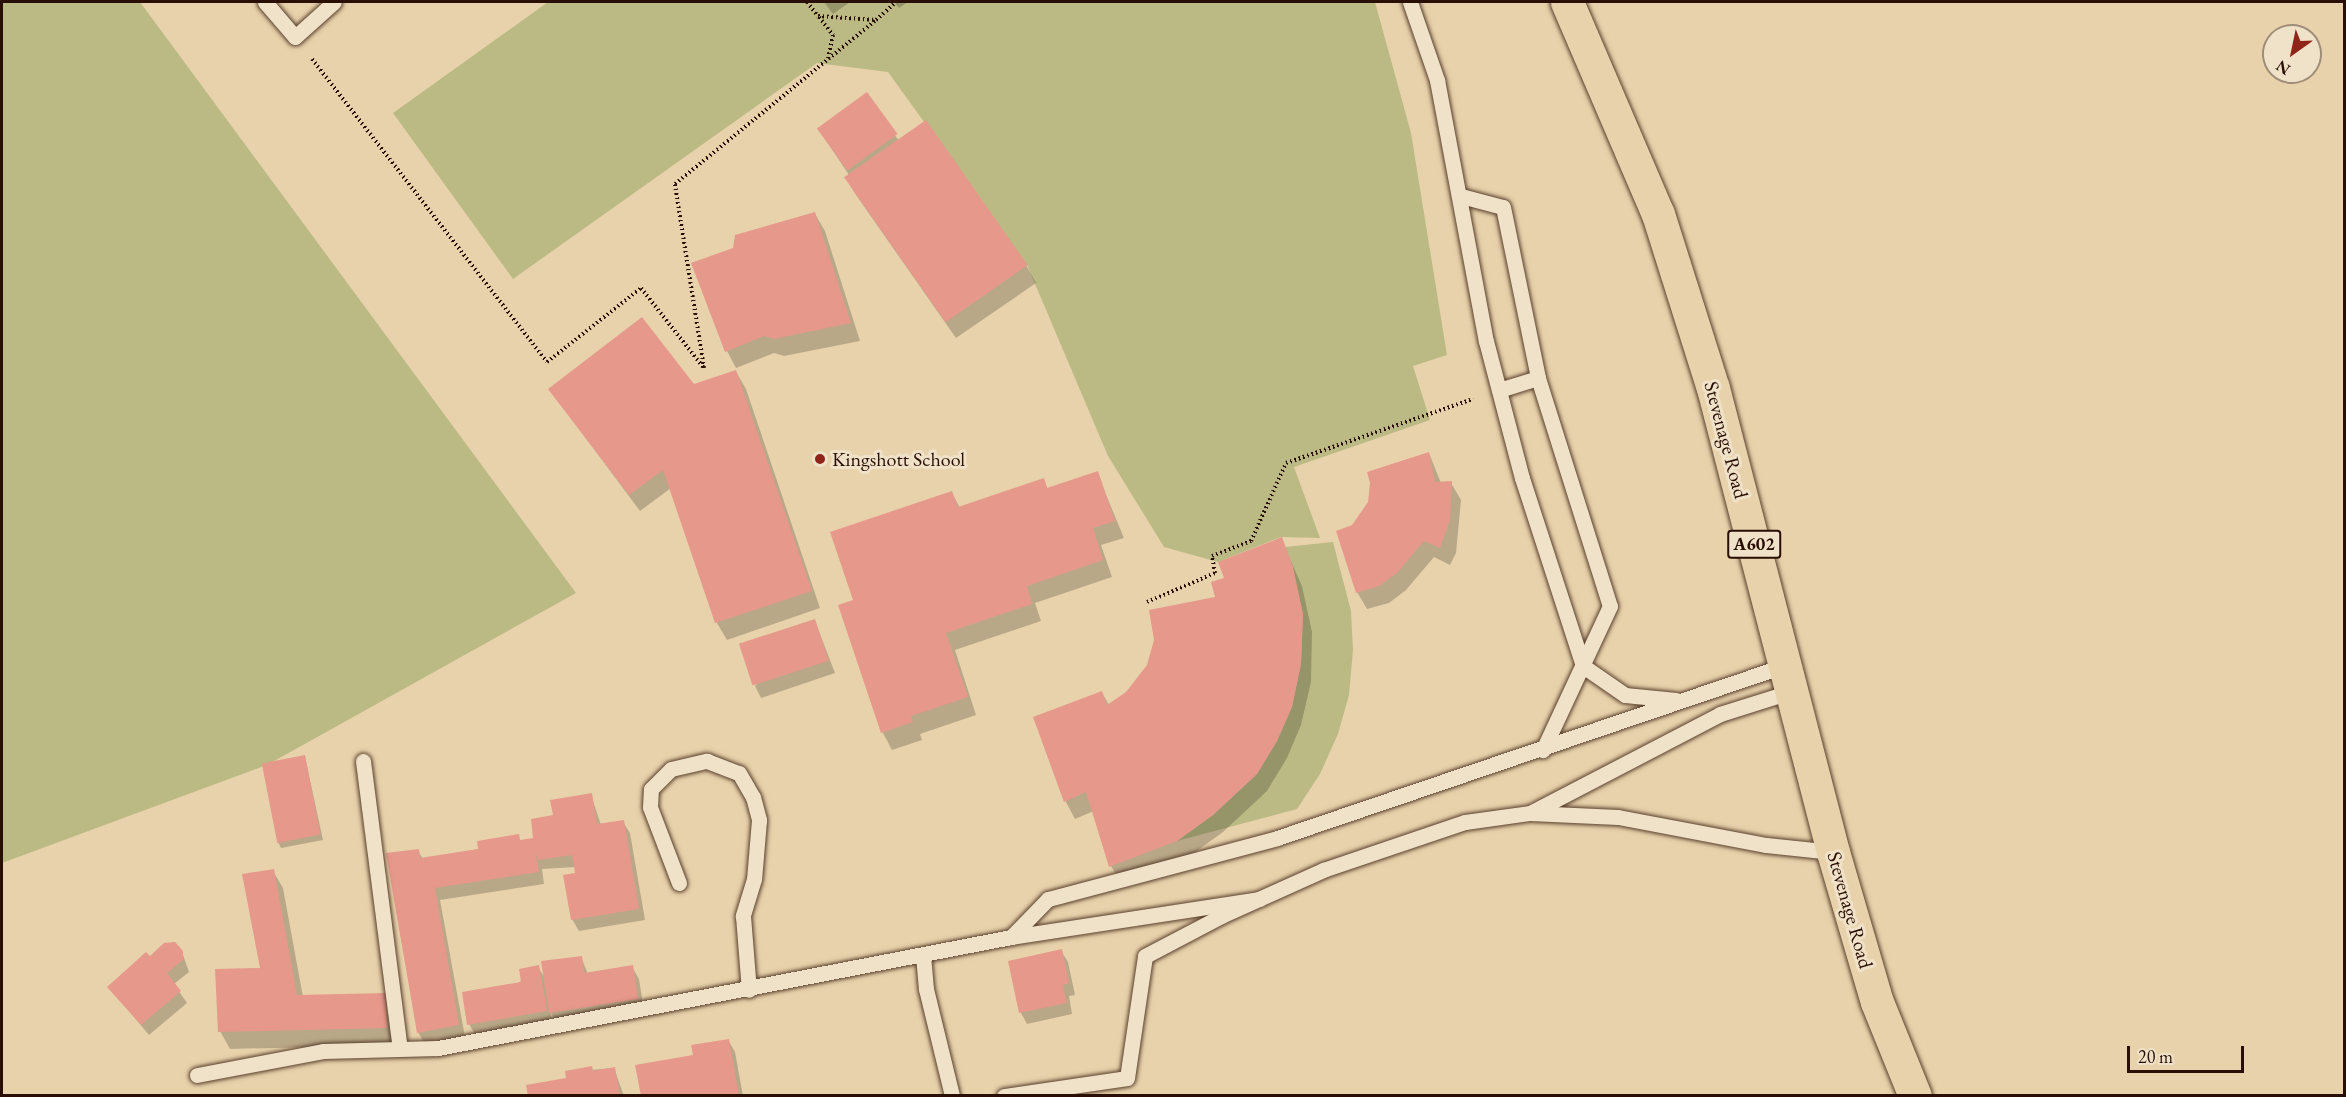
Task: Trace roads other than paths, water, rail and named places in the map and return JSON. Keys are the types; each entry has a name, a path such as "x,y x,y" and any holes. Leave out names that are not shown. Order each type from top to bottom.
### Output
{"main road":[{"name":"Stevenage Road","path":"1567,2 1658,214 1713,388 1833,852 1877,1002 1915,1095"}],"lane":[{"path":"265,2 295,37 334,2"},
{"path":"1410,2 1437,80 1461,196 1486,341 1522,478 1583,666 1625,695 1682,701"},
{"path":"1461,196 1503,207 1538,378 1610,606 1543,750"},
{"path":"1499,390 1538,378"},
{"path":"1011,937 1048,898 1277,838 1543,750 1682,701 1789,678"},
{"path":"1530,813 1789,678"},
{"path":"363,761 400,1048"},
{"path":"678,884 650,807 651,789 671,769 707,761 739,773 753,797 759,820 754,879 742,916 750,990"},
{"path":"1004,1095 1127,1078 1145,956 1323,870 1464,822 1530,813 1618,818 1766,845 1833,852"},
{"path":"197,1075 323,1051 438,1048 750,990 1011,937 1259,899"},
{"path":"923,955 926,989 952,1095"}],"place":[{"name":"Kingshott School","path":"820,459"}]}
